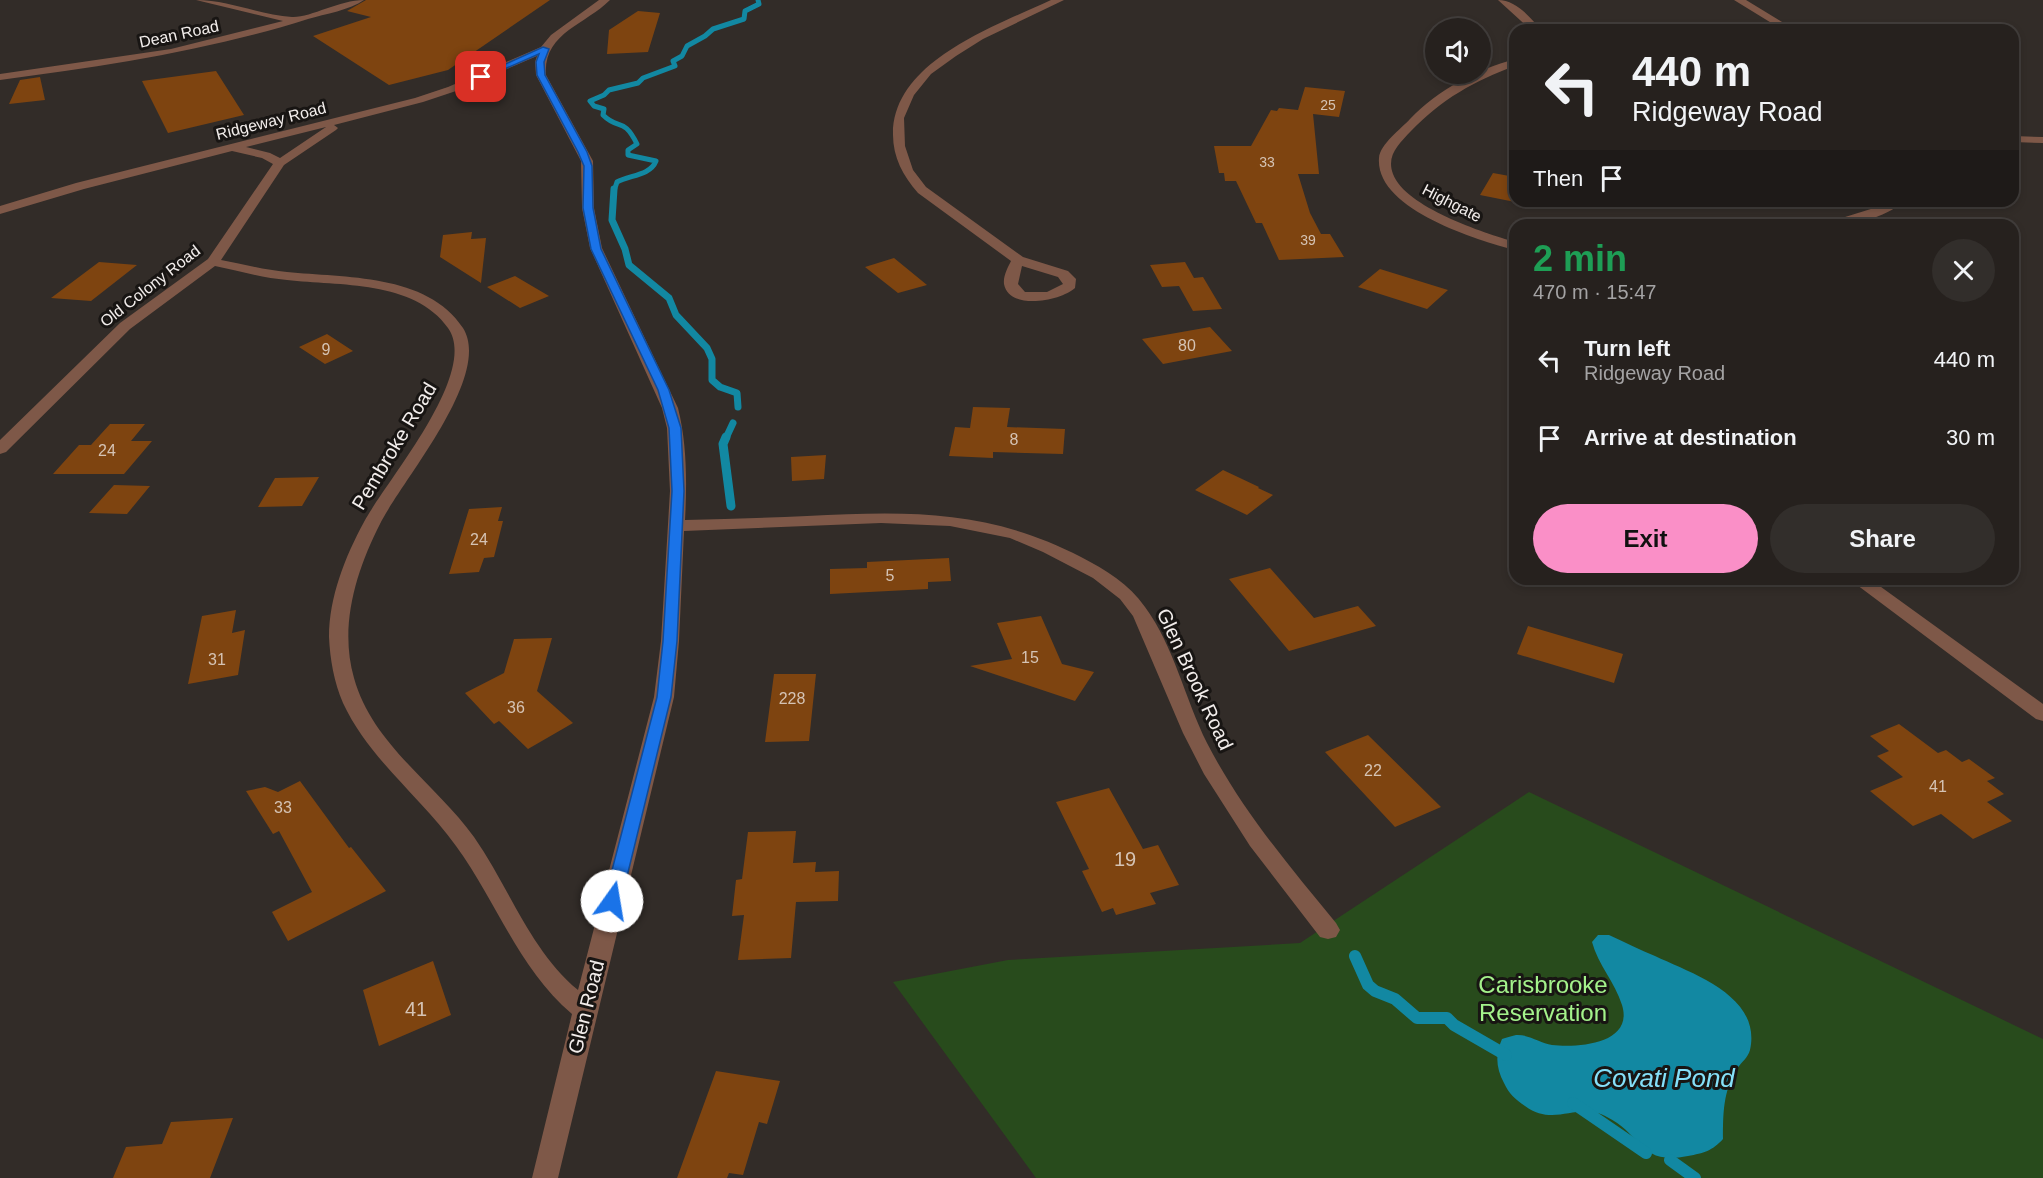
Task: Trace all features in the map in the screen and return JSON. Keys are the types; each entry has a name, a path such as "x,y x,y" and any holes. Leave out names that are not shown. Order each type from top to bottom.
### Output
{"street":[{"path":"201,0 295,21"},
{"name":"Dean Road","path":"0,77 173,52 235,38 359,0"},
{"path":"545,49 563,29 605,0"},
{"path":"1018,260 928,196 917,185 903,161 897,138 897,123 906,96 939,63 971,43 1059,0"},
{"path":"1503,0 1530,24"},
{"path":"1739,0 1780,24"},
{"name":"Ridgeway Road","path":"0,210 80,186 441,93 545,49"},
{"name":"Glen Road","path":"545,49 540,62 541,75 583,152 588,166 588,208 596,249 660,382 672,417 678,477 670,641 664,697 545,1178"},
{"name":"Highgate","path":"1509,64 1466,81 1441,96 1390,148 1385,160 1392,183 1425,210 1465,230 1509,244"},
{"name":"Old Colony Road","path":"0,449 118,332 213,262 280,163 314,139 352,117"},
{"path":"2019,139 2043,140"},
{"path":"226,149 260,153 280,163"},
{"path":"1852,219 1886,207"},
{"name":"Pembroke Road","path":"213,262 260,272 354,282 400,290 425,301 446,316 456,329 462,351 457,386 443,413 381,506 351,569 343,599 339,630 340,663 354,708 370,733 464,840 546,975 570,999 585,1010"},
{"name":"Glen Brook Road","path":"676,526 889,517 950,519 987,526 1033,540 1060,552 1109,581 1130,598 1143,617 1197,743 1229,798 1328,930"},
{"path":"1866,585 2043,714"}],"green space":[{"name":"Carisbrooke Reservation","path":"1529,792 2043,1039 2043,1178 1036,1178 893,982 1008,960 1300,943"}],"water":[{"name":"Covati Pond","path":"1598,935 1609,935 1705,979 1735,1001 1746,1015 1751,1031 1750,1050 1732,1077 1726,1094 1723,1139 1711,1149 1688,1156 1660,1157 1642,1147 1619,1124 1607,1117 1586,1112 1546,1115 1536,1112 1515,1099 1506,1087 1497,1061 1502,1039 1520,1035 1552,1045 1576,1046 1601,1041 1612,1036 1620,1028 1624,1018 1622,1005 1592,942"}],"building":[{"path":"366,0 550,0 448,70 389,85 313,36 371,17 347,11"},
{"path":"638,11 660,13 648,52 607,54 609,30"},
{"path":"216,71 244,115 168,133 142,81"},
{"path":"40,77 45,100 9,104 20,80"},
{"path":"1305,87 1345,91 1339,117 1313,114 1319,174 1298,174 1310,213 1321,234 1330,234 1344,257 1279,260 1262,223 1256,223 1236,181 1225,181 1224,173 1219,173 1214,146 1251,146 1271,110 1277,111 1279,108 1298,110"},
{"path":"1493,173 1509,176 1509,201 1480,195"},
{"path":"472,232 471,239 486,238 481,283 440,257 443,235"},
{"path":"894,258 927,285 898,293 865,267"},
{"path":"99,262 137,265 91,301 51,298"},
{"path":"1185,262 1194,278 1203,277 1222,309 1193,311 1179,286 1162,287 1150,265"},
{"path":"1380,269 1448,290 1427,309 1358,287"},
{"path":"515,276 549,296 520,308 487,287"},
{"path":"1210,327 1232,351 1163,364 1142,339"},
{"path":"327,334 353,351 325,364 299,347"},
{"path":"973,407 1010,408 1007,427 1065,429 1063,454 993,452 993,458 949,456 955,427 970,428"},
{"path":"110,424 145,424 131,441 152,441 124,474 53,474 79,445 91,445"},
{"path":"826,455 824,479 792,481 791,457"},
{"path":"1223,470 1273,495 1247,515 1195,490"},
{"path":"319,477 302,506 258,507 275,478"},
{"path":"114,485 150,486 127,514 89,513"},
{"path":"502,507 498,521 503,521 494,557 484,558 479,572 449,574 469,509"},
{"path":"949,558 951,581 928,582 928,589 830,594 830,569 867,568 867,562"},
{"path":"1270,568 1314,618 1358,606 1376,626 1289,651 1229,579"},
{"path":"236,610 232,633 245,630 238,675 188,684 202,616"},
{"path":"1041,616 1062,664 1094,672 1075,701 970,666 1012,659 997,623"},
{"path":"1528,626 1623,654 1614,683 1517,654"},
{"path":"552,638 537,691 573,723 528,749 499,721 494,724 465,693 504,673 514,639"},
{"path":"774,674 816,674 809,741 765,742"},
{"path":"1899,724 1938,753 1946,750 1962,762 1969,759 1995,778 1987,781 2004,794 1987,802 2012,821 1973,839 1941,814 1913,826 1870,791 1903,777 1877,756 1889,751 1870,736"},
{"path":"1368,735 1441,807 1395,827 1325,752"},
{"path":"300,781 349,848 351,847 386,891 288,941 272,912 312,892 279,831 273,834 246,791 265,787 278,792"},
{"path":"1109,788 1143,849 1158,845 1179,885 1150,893 1156,904 1116,915 1113,908 1102,912 1082,871 1089,869 1056,802"},
{"path":"796,831 793,863 816,862 815,872 839,871 838,901 796,902 791,958 738,960 744,915 732,916 736,880 742,879 748,832"},
{"path":"433,961 451,1015 379,1046 363,990"},
{"path":"716,1071 780,1081 767,1124 759,1122 743,1175 729,1173 727,1178 677,1178"},
{"path":"233,1118 210,1178 113,1178 126,1147 162,1144 171,1122"}],"waterway":[{"path":"614,191 617,182 649,170 656,161 628,155 628,150 637,144 632,135 624,127 608,120 603,115 604,109 594,106 590,101 604,95 609,90 638,83 643,78 675,66 673,61 682,56 687,46 713,29 744,19 745,11 759,4 758,0"},
{"path":"614,189 612,220 625,249 629,265 669,298 676,315 707,348 712,359 712,380 720,387 737,393 738,407"},
{"path":"726,438 733,423"},
{"path":"726,437 723,444 731,506"},
{"path":"1355,956 1368,985 1375,991 1395,999 1417,1018 1447,1018 1454,1025 1506,1055"},
{"path":"1573,1103 1646,1153"},
{"path":"1670,1160 1695,1178"}],"route":[{"path":"481,77 545,49 540,62 541,75 583,152 588,166 588,208 596,249 663,390 675,428 678,491 670,641 664,697 612,901"}]}
